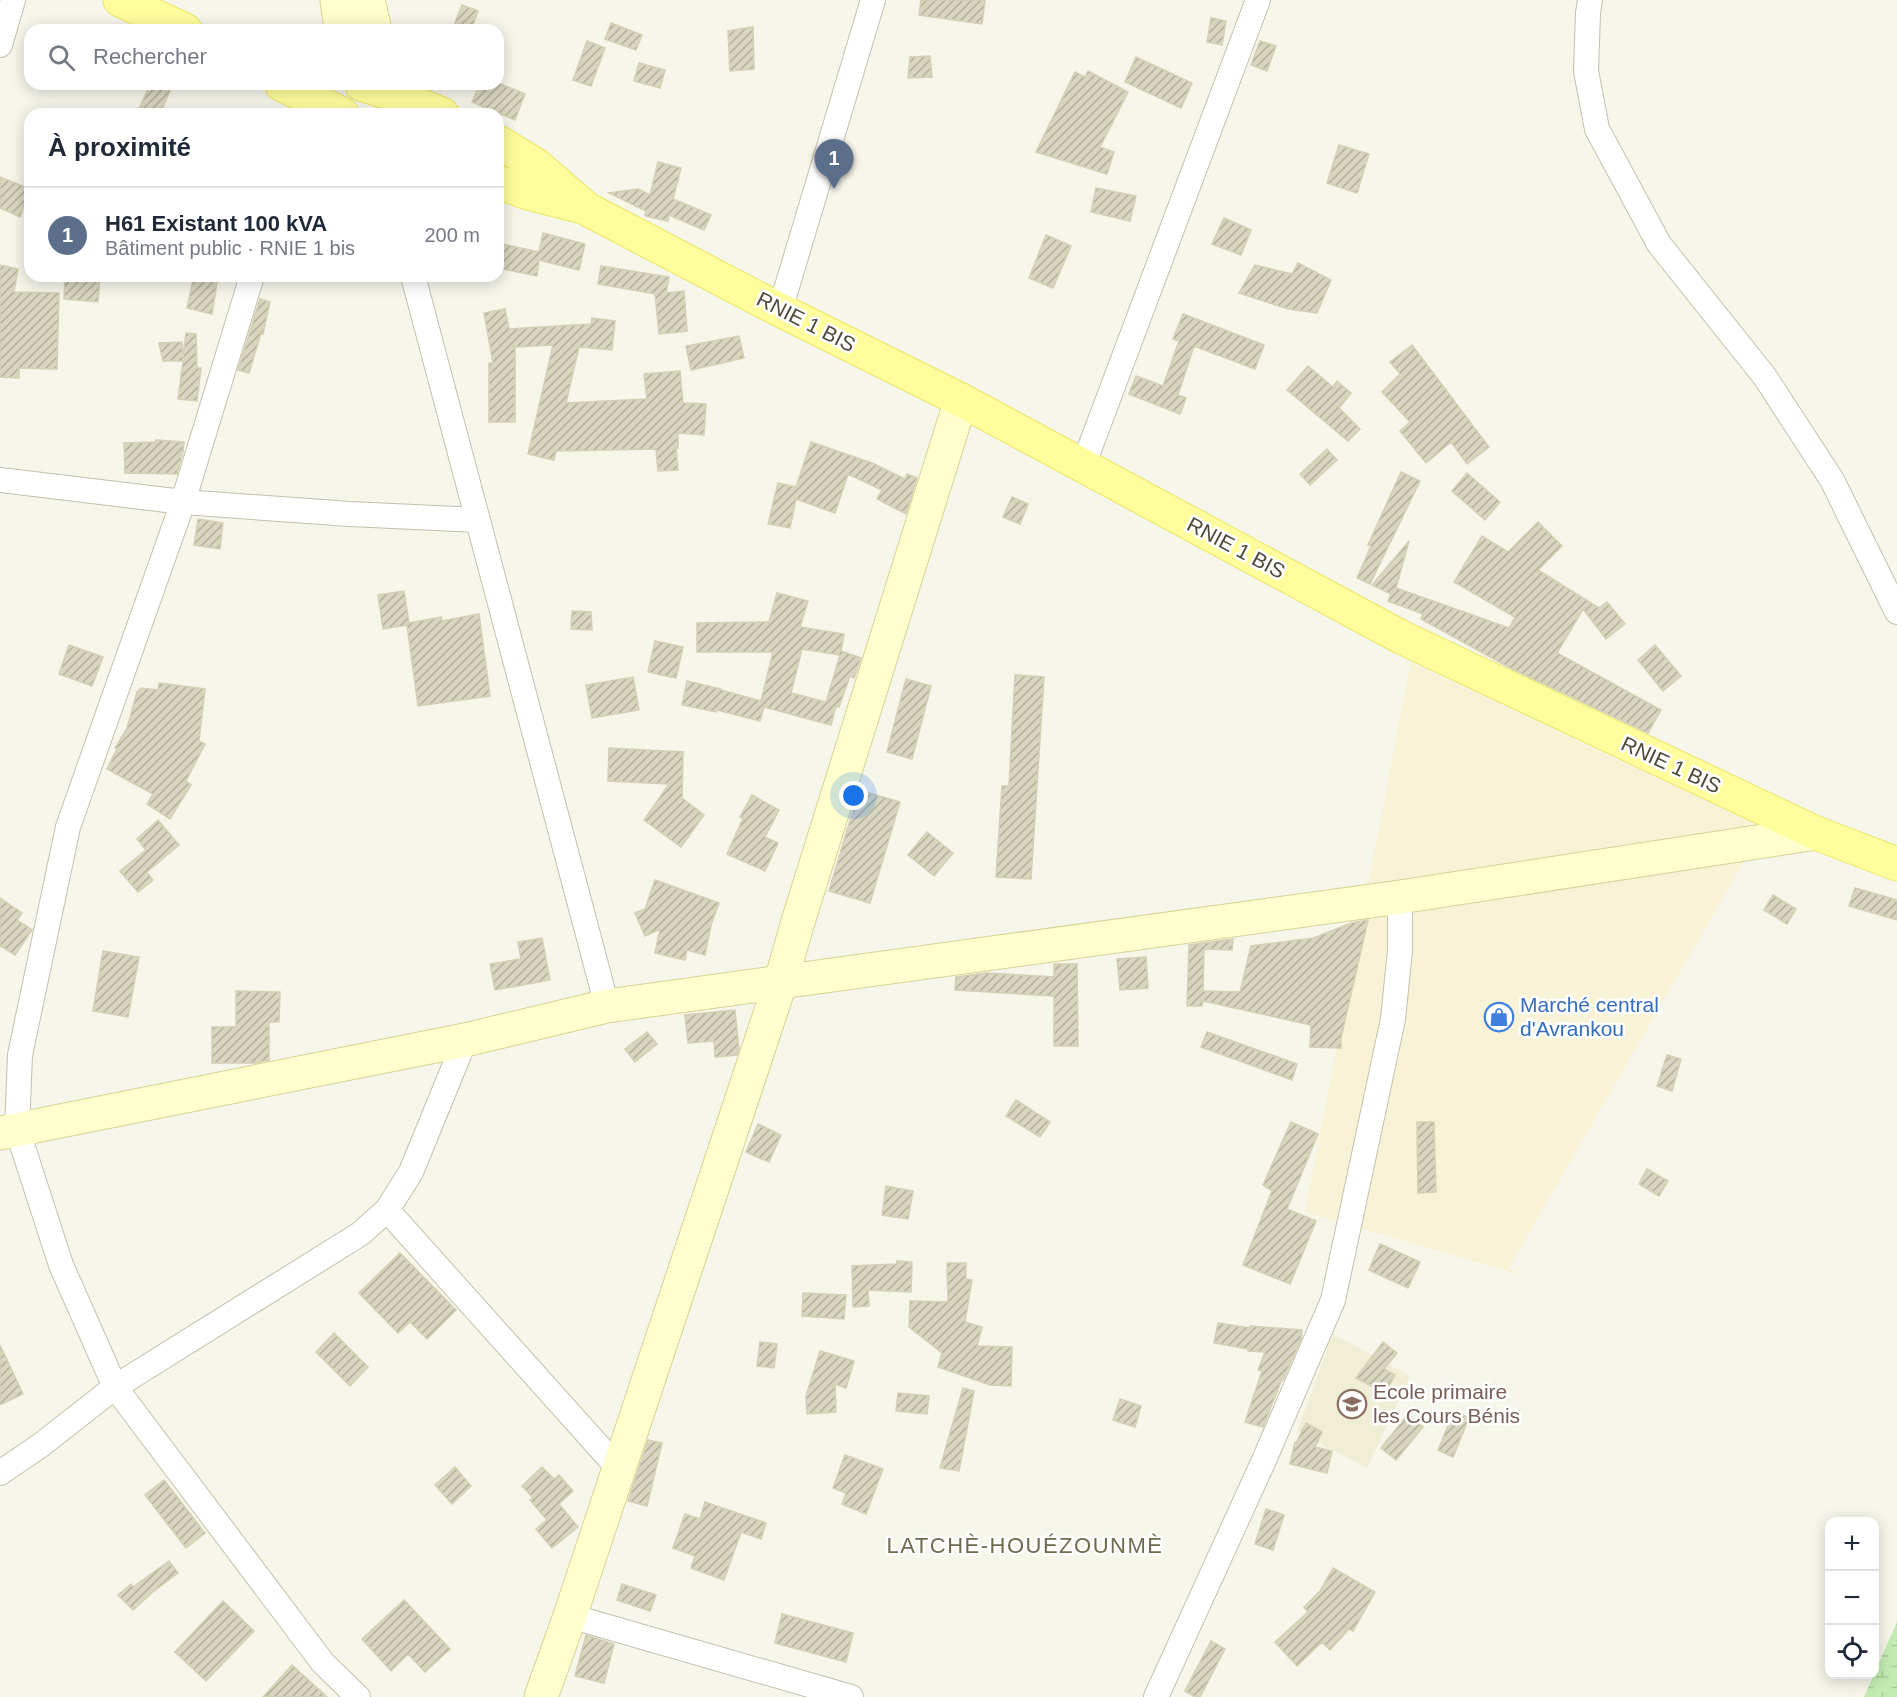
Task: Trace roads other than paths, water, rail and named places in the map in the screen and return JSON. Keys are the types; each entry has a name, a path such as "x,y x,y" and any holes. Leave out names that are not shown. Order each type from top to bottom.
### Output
{"main road":[{"path":"120,0 173,24"},
{"path":"337,0 340,24"},
{"path":"368,0 374,24"},
{"path":"386,90 428,108"},
{"path":"297,98 325,108"},
{"path":"504,146 536,165 587,208"},
{"path":"504,184 528,193 587,208"},
{"name":"RNIE 1 BIS","path":"587,208 780,310 961,400 1401,637 1815,832 1897,864"},
{"path":"541,1697 781,981 961,400"},
{"path":"9,1131 465,1040 607,1006 1400,897 1815,832"}],"street":[{"path":"0,45 13,0"},
{"path":"780,310 873,0"},
{"path":"1083,466 1258,0"},
{"path":"1590,0 1586,70 1597,129 1659,244 1766,377 1832,480 1897,612"},
{"path":"250,282 183,502 68,827 20,1055 9,1131 61,1265 115,1387 323,1663 358,1697"},
{"path":"415,282 607,1006"},
{"path":"0,480 183,502 350,514 478,520"},
{"path":"1156,1697 1265,1458 1333,1300 1393,1019 1400,950 1400,897"},
{"path":"0,1473 41,1445 115,1387 360,1234 387,1210 411,1172 465,1040"},
{"path":"387,1210 619,1469"},
{"path":"570,1616 851,1697"}],"place":[{"name":"H61 Existant 100 kVA","path":"834,189"},
{"name":"Marché central d'Avrankou","path":"1499,1017"},
{"name":"Ecole primaire les Cours Bénis","path":"1352,1404"}],"district":[{"name":"LATCHÈ-HOUÉZOUNMÈ","path":"1025,1545"}]}
